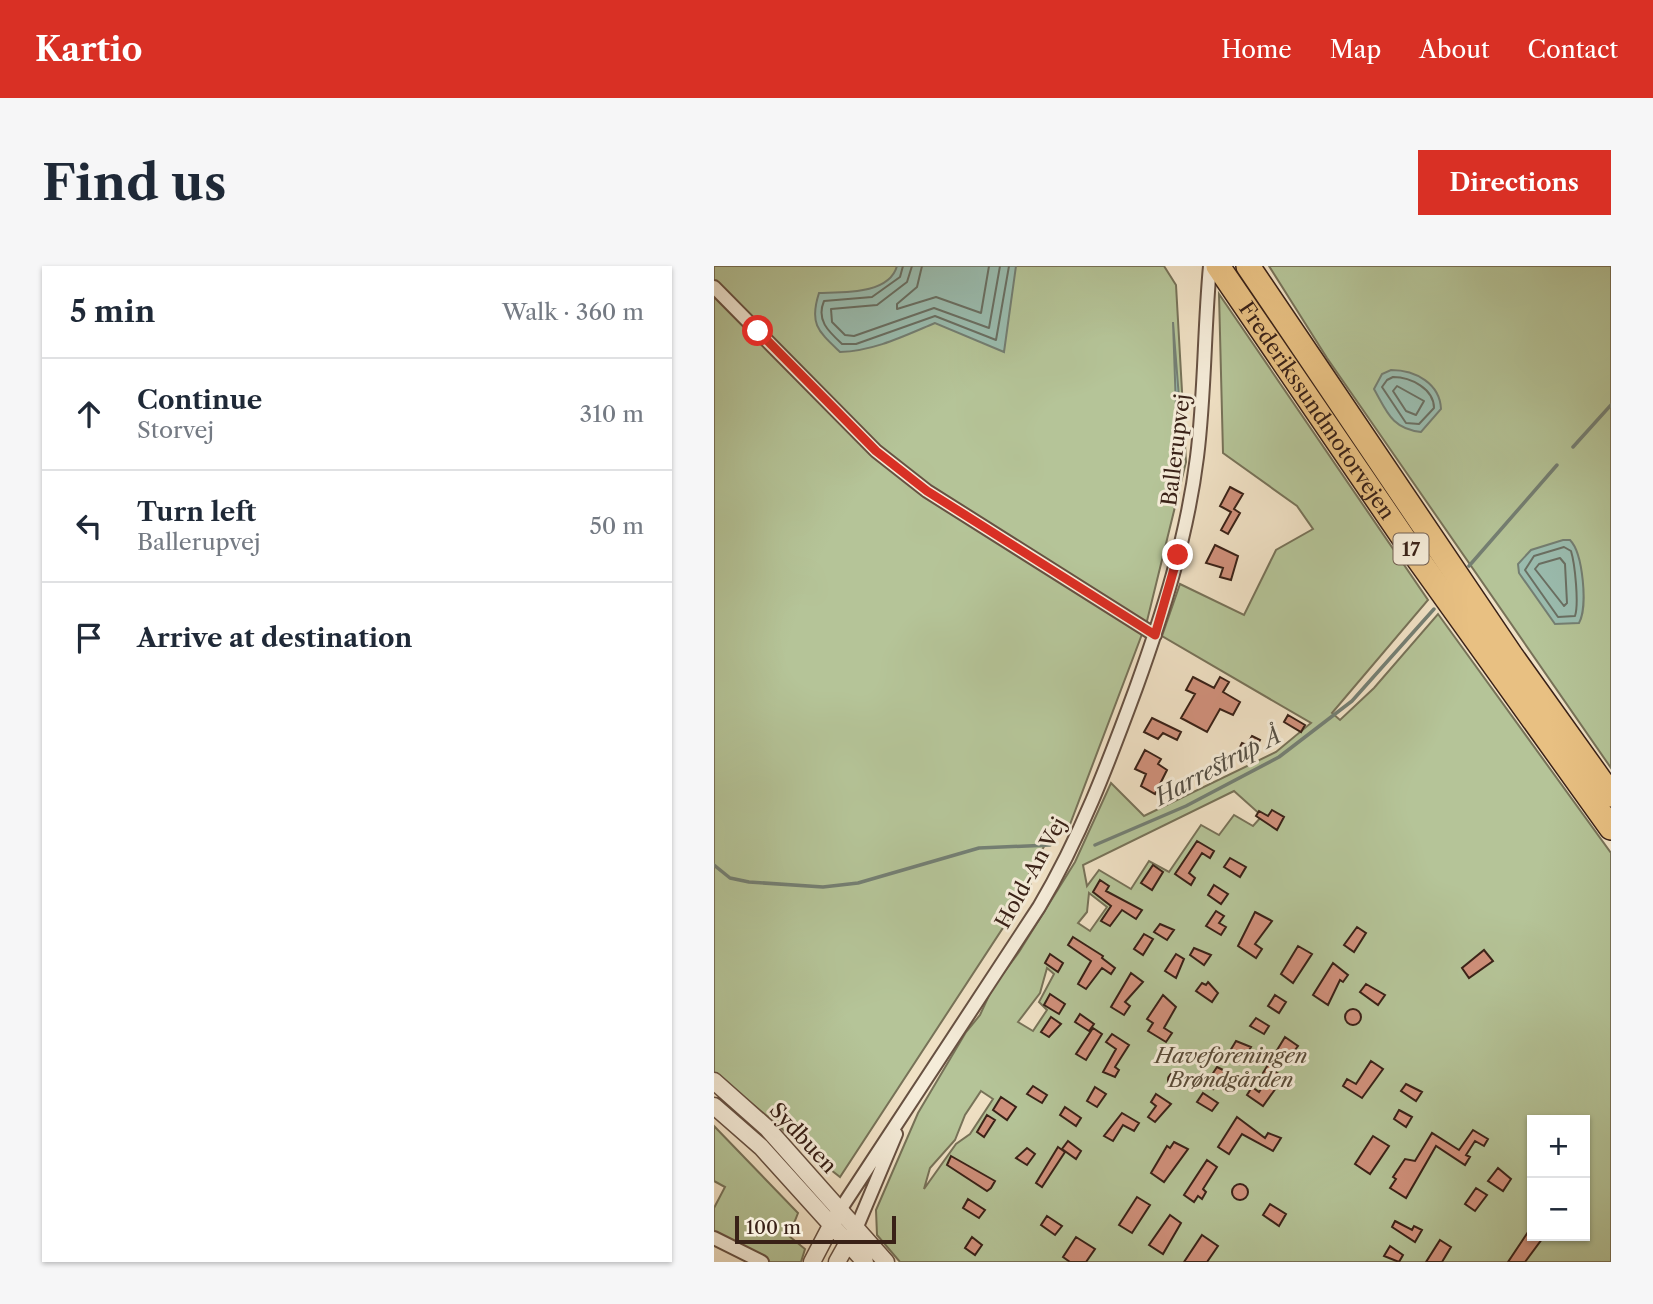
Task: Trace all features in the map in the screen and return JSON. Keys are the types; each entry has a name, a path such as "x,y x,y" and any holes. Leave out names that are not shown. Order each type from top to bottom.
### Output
{"highway":[{"name":"Frederikssundmotorvejen","path":"1219,266 1404,538 1611,828"},
{"name":"Frederikssundmotorvejen","path":"1252,270 1511,654 1611,796"}],"street":[{"name":"Ballerupvej","path":"1155,635 1189,511 1203,389 1210,266"},
{"path":"714,286 876,451 927,491 1155,635"},
{"name":"Hold-An Vej","path":"812,1262 839,1210 1029,923 1067,859 1109,763 1155,635"},
{"name":"Sydbuen","path":"714,1081 767,1128 839,1210 852,1236"},
{"name":"Sydbuen","path":"714,1106 761,1147 831,1225 852,1236"},
{"name":"Hold-An Vej","path":"837,1262 852,1236 905,1111"},
{"path":"852,1236 864,1262"},
{"path":"852,1236 886,1262"},
{"path":"714,1238 762,1262"}],"green space":[{"path":"714,266 1164,266 1176,285 1186,462 1147,621 1069,827 1055,828 1029,872 1031,885 840,1177 831,1170 826,1170 812,1154 714,1072"},
{"path":"1269,266 1611,266 1611,768 1327,358"},
{"name":"Haveforeningen Brøndgården","path":"1219,294 1428,600 1332,713 1340,720 1374,688 1438,614 1611,853 1611,1262 900,1262 877,1235 876,1210 918,1113 966,1032 980,1015 992,989 1019,952 1075,862 1111,783 1144,816 1276,752 1311,723 1162,636 1180,584 1244,615 1276,550 1313,529 1297,506 1223,453","holes":["1234,791 1262,816 1253,826 1234,815 1219,835 1201,825 1169,872 1149,861 1131,889 1099,870 1087,886 1083,865","1089,893 1107,907 1090,931 1078,923 1087,912","1047,968 1054,974 1039,1002 1047,1010 1033,1031 1018,1022 1040,993","981,1091 993,1099 970,1134 956,1144 924,1189 930,1168 955,1140 965,1115"]},
{"path":"714,1126 798,1213 789,1236 805,1249 801,1262 769,1262 714,1233 714,1208 725,1187 714,1181"}],"water":[{"path":"897,266 1016,266 1004,352 935,323 877,346 840,352 821,332 815,320 819,293 852,292 875,287 885,282"},
{"path":"1173,322 1181,423 1178,466"},
{"path":"1391,370 1409,373 1425,380 1440,400 1441,409 1421,432 1397,423 1387,412 1374,389 1382,374"},
{"path":"1570,540 1581,568 1584,593 1579,623 1555,624 1519,573 1518,564 1531,550"}],"building":[{"path":"1230,487 1243,494 1234,509 1240,513 1228,534 1221,530 1231,512 1220,506"},
{"path":"1215,545 1238,556 1231,580 1220,577 1223,568 1206,563"},
{"path":"1193,677 1214,688 1220,677 1229,682 1223,692 1240,702 1233,715 1220,709 1207,732 1181,718 1195,694 1186,690"},
{"path":"1288,715 1305,725 1301,732 1284,722"},
{"path":"1152,718 1181,732 1177,740 1163,733 1158,739 1144,732"},
{"path":"1252,736 1260,740 1248,762 1236,755 1242,743 1247,745"},
{"path":"1145,750 1161,759 1158,764 1167,770 1155,794 1141,786 1146,774 1135,769"},
{"path":"1272,810 1284,817 1277,830 1256,816 1259,811 1268,816"},
{"path":"1197,841 1214,851 1210,858 1202,853 1189,873 1195,878 1191,885 1175,874"},
{"path":"1230,858 1246,867 1240,877 1224,867"},
{"path":"1153,865 1163,872 1152,890 1141,883"},
{"path":"1100,880 1109,886 1106,891 1142,910 1136,919 1122,910 1110,926 1101,921 1111,906 1093,892"},
{"path":"1214,885 1228,894 1221,904 1208,895"},
{"path":"1216,911 1224,916 1219,923 1226,927 1221,935 1206,926"},
{"path":"1255,912 1272,921 1255,944 1262,949 1256,958 1238,946"},
{"path":"1160,924 1174,930 1167,940 1154,932"},
{"path":"1357,927 1366,933 1354,952 1344,945"},
{"path":"1144,934 1153,939 1143,955 1134,949"},
{"path":"1073,937 1103,956 1102,958 1115,968 1111,974 1102,968 1086,989 1078,984 1091,961 1068,945"},
{"path":"1298,946 1312,954 1293,983 1281,974"},
{"path":"1194,948 1211,955 1204,965 1190,955"},
{"path":"1484,950 1493,961 1469,978 1462,968"},
{"path":"1050,954 1063,963 1058,972 1045,963"},
{"path":"1176,954 1184,959 1176,978 1165,971"},
{"path":"1333,963 1348,975 1343,982 1340,980 1328,1005 1313,995"},
{"path":"1131,973 1143,982 1125,1002 1130,1006 1124,1015 1111,1007"},
{"path":"1208,982 1218,993 1212,1002 1196,991 1202,983 1206,985"},
{"path":"1366,984 1385,995 1378,1005 1360,992"},
{"path":"1050,994 1065,1004 1059,1014 1044,1005"},
{"path":"1163,995 1176,1007 1164,1028 1172,1033 1166,1042 1148,1031 1153,1023 1147,1019"},
{"path":"1275,995 1286,1002 1279,1013 1268,1006"},
{"path":"1353,1009 1359,1011 1359,1023 1353,1025 1347,1023 1345,1017 1347,1011"},
{"path":"1080,1014 1094,1024 1089,1031 1075,1022"},
{"path":"1051,1017 1061,1024 1049,1037 1041,1032"},
{"path":"1256,1018 1269,1026 1264,1034 1250,1026"},
{"path":"1093,1028 1102,1034 1086,1060 1076,1054"},
{"path":"1112,1034 1129,1045 1115,1067 1119,1070 1115,1077 1103,1072 1116,1049 1106,1042"},
{"path":"1285,1037 1298,1046 1292,1054 1286,1050 1274,1071 1284,1077 1263,1106 1247,1095 1252,1087 1259,1092 1269,1077 1263,1073"},
{"path":"1236,1041 1251,1047 1243,1060 1230,1051"},
{"path":"1371,1061 1383,1069 1362,1098 1343,1086 1347,1079 1356,1084"},
{"path":"1217,1067 1225,1071 1213,1089 1206,1084"},
{"path":"1173,1072 1179,1072 1184,1080 1182,1086 1173,1088 1168,1083 1168,1077"},
{"path":"1406,1084 1422,1092 1416,1101 1401,1091"},
{"path":"1033,1086 1047,1095 1042,1103 1027,1094"},
{"path":"1095,1087 1106,1094 1097,1107 1087,1101"},
{"path":"1203,1093 1218,1103 1212,1111 1197,1102"},
{"path":"1156,1094 1171,1104 1155,1122 1148,1117 1156,1106 1151,1102"},
{"path":"1001,1097 1016,1107 1007,1120 993,1110"},
{"path":"1065,1107 1081,1118 1076,1126 1060,1115"},
{"path":"1399,1110 1412,1117 1406,1127 1394,1119"},
{"path":"1122,1113 1139,1123 1134,1131 1123,1125 1113,1141 1104,1136"},
{"path":"987,1115 995,1120 984,1137 977,1132"},
{"path":"1237,1117 1265,1138 1268,1133 1281,1138 1273,1151 1242,1134 1229,1154 1218,1147"},
{"path":"1473,1130 1488,1139 1484,1146 1475,1141 1466,1155 1470,1157 1465,1165 1436,1146 1406,1198 1390,1188 1396,1179 1393,1177 1405,1159 1415,1161 1432,1133 1459,1150"},
{"path":"1373,1136 1389,1146 1370,1174 1355,1164"},
{"path":"1068,1141 1081,1151 1076,1159 1062,1149"},
{"path":"1174,1142 1188,1149 1164,1182 1151,1173 1167,1146 1170,1148"},
{"path":"1058,1147 1065,1152 1042,1187 1036,1183"},
{"path":"1027,1148 1035,1154 1027,1165 1016,1158"},
{"path":"951,1156 995,1181 991,1188 987,1191 947,1165"},
{"path":"1207,1160 1217,1167 1203,1189 1206,1192 1202,1199 1198,1196 1194,1202 1184,1195"},
{"path":"1498,1168 1511,1179 1503,1191 1488,1181"},
{"path":"1237,1184 1243,1184 1248,1192 1246,1198 1237,1200 1232,1195 1232,1189"},
{"path":"1476,1188 1487,1195 1475,1211 1465,1204"},
{"path":"1137,1197 1150,1205 1132,1233 1119,1225"},
{"path":"968,1199 985,1210 979,1218 963,1208"},
{"path":"1270,1204 1286,1214 1279,1226 1263,1215"},
{"path":"1170,1215 1181,1223 1163,1254 1149,1245"},
{"path":"1047,1216 1062,1226 1055,1235 1041,1225"},
{"path":"1395,1221 1412,1230 1414,1226 1422,1230 1415,1242 1392,1227"},
{"path":"1527,1234 1527,1241 1541,1241 1525,1262 1508,1262"},
{"path":"1202,1235 1218,1246 1207,1262 1184,1262"},
{"path":"972,1237 982,1245 975,1255 965,1248"},
{"path":"1076,1237 1095,1249 1086,1262 1070,1262 1063,1257"},
{"path":"1440,1240 1451,1247 1442,1262 1426,1262"},
{"path":"1390,1246 1403,1255 1399,1262 1384,1256"}],"waterway":[{"name":"Harrestrup Å","path":"1573,447 1611,405"},
{"name":"Harrestrup Å","path":"1469,566 1557,465"},
{"name":"Harrestrup Å","path":"1095,845 1186,806 1279,757 1352,701 1434,609"},
{"name":"Harrestrup Å","path":"714,865 730,878 749,882 823,887 858,883 979,848 1050,845"}],"route":[{"path":"758,331 876,451 927,491 1155,635 1178,555"}]}
